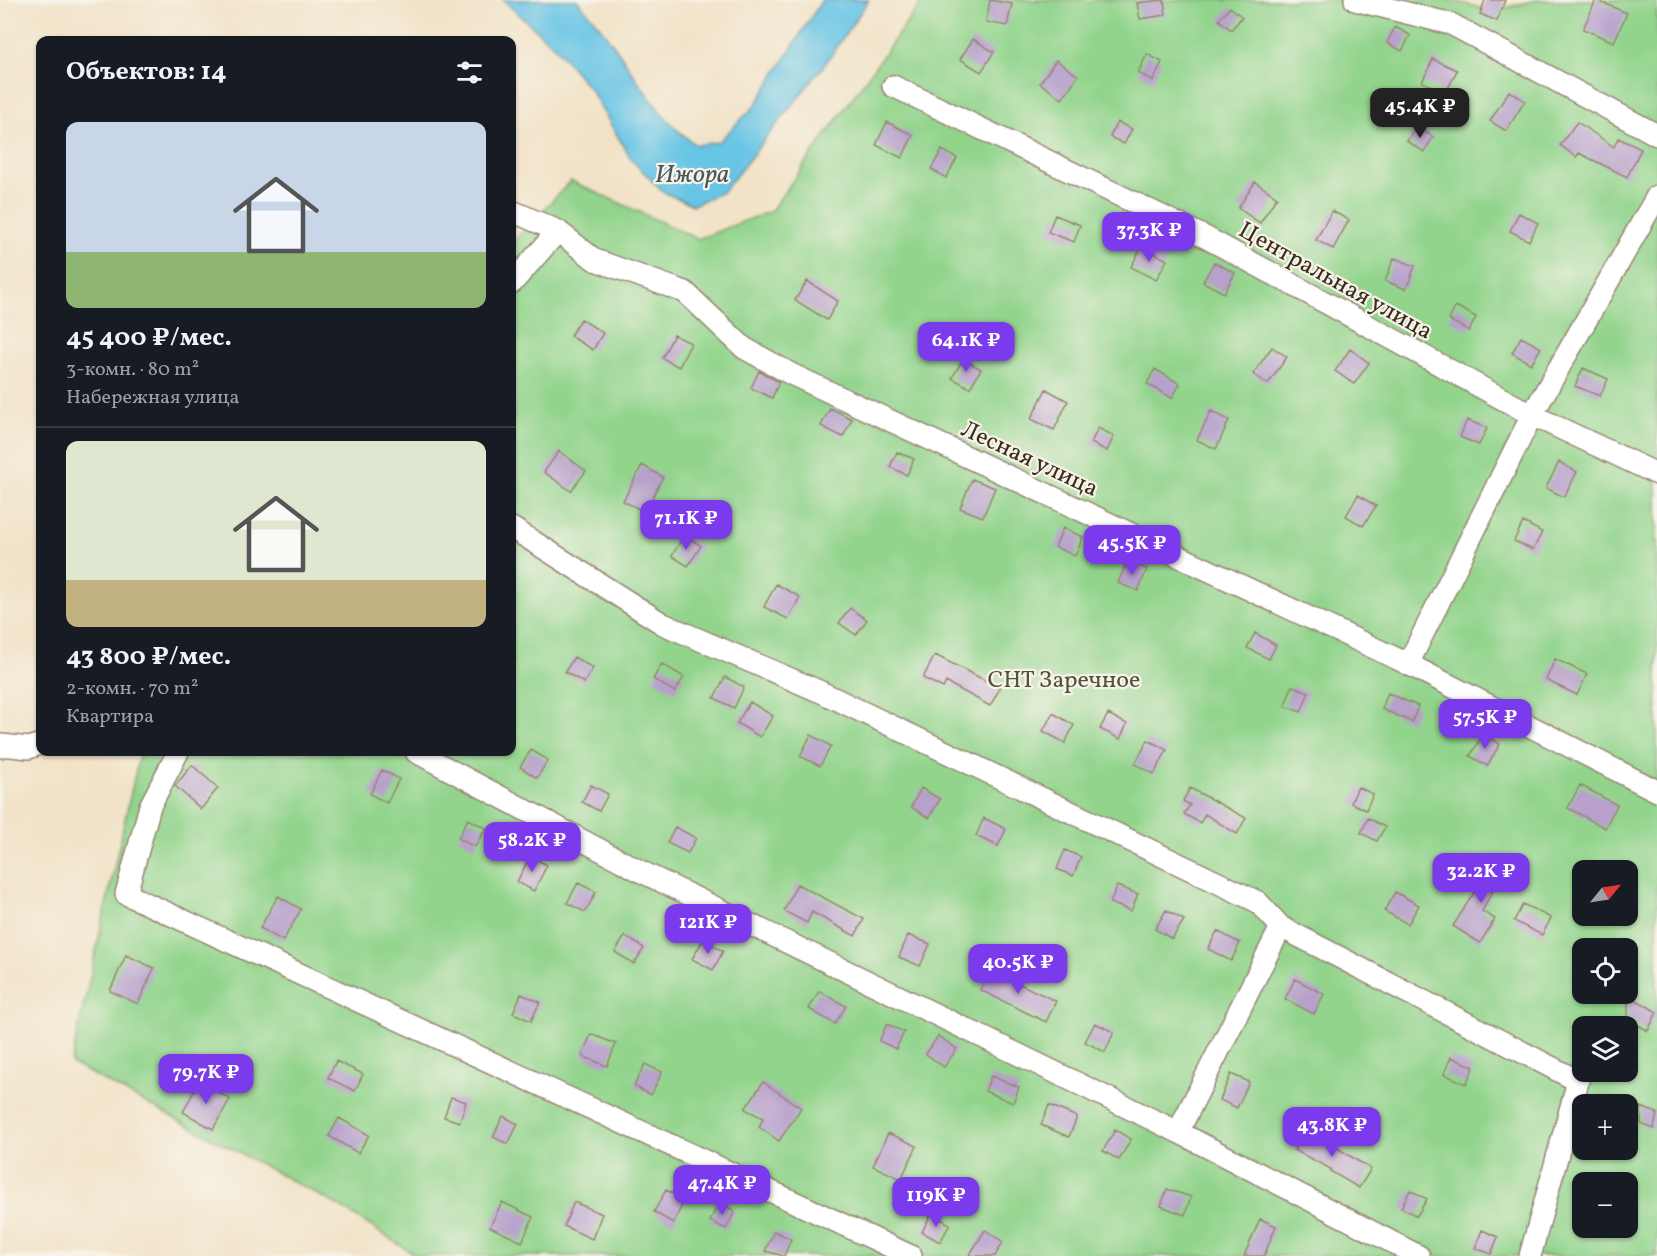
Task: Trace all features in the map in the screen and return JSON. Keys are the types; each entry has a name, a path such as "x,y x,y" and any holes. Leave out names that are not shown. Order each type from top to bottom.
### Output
{"street":[{"path":"1355,0 1451,24 1657,135"},
{"name":"Центральная улица","path":"893,86 1205,237 1532,415 1657,474"},
{"path":"1408,664 1532,415 1657,196"},
{"name":"Лесная улица","path":"516,213 558,231 595,260 685,292 744,348 792,374 1408,664 1657,791"},
{"path":"516,278 558,231"},
{"path":"516,531 663,624 821,692 1258,902 1281,927 1578,1081 1530,1256"},
{"path":"0,747 3,745 29,748 36,745"},
{"path":"176,756 150,806 126,894 911,1256"},
{"path":"424,756 640,871 1178,1132 1419,1256"},
{"path":"1178,1132 1281,927"}],"green space":[{"name":"СНТ Заречное","path":"923,0 1450,0 1492,11 1537,0 1657,0 1657,1256 417,1256 341,1207 71,1063 139,756 516,756 516,239 571,181 698,239 771,211"}],"water":[{"name":"Ижора","path":"503,0 577,0 604,32 657,107 682,134 696,145 718,142 755,106 822,0 869,0 825,64 723,192 693,205 663,192 631,159 592,92 555,47"}],"building":[{"path":"990,0 1012,4 1007,26 986,22"},
{"path":"1164,0 1166,15 1140,19 1137,3"},
{"path":"1485,0 1505,0 1497,21 1480,14"},
{"path":"1596,0 1627,13 1614,42 1583,29"},
{"path":"1230,7 1242,17 1231,30 1219,20"},
{"path":"1395,27 1410,35 1402,51 1387,43"},
{"path":"973,39 994,52 981,72 960,59"},
{"path":"1147,54 1162,62 1153,81 1138,73"},
{"path":"1433,59 1457,70 1446,93 1422,82"},
{"path":"1056,60 1078,76 1062,99 1040,83"},
{"path":"1509,91 1525,101 1506,131 1490,121"},
{"path":"887,122 913,135 902,158 876,145"},
{"path":"1117,122 1132,129 1124,144 1110,137"},
{"path":"1577,122 1614,147 1618,138 1641,149 1627,177 1579,153 1576,157 1560,145"},
{"path":"1416,126 1433,137 1424,152 1407,141"},
{"path":"942,150 957,158 946,178 931,169"},
{"path":"1255,182 1277,197 1260,223 1238,208"},
{"path":"1332,211 1349,220 1333,249 1316,240"},
{"path":"1519,213 1538,223 1529,241 1510,231"},
{"path":"1055,215 1080,225 1074,242 1048,232"},
{"path":"1142,246 1167,260 1156,280 1131,267"},
{"path":"1394,258 1415,266 1406,289 1385,281"},
{"path":"1214,262 1235,273 1224,293 1203,282"},
{"path":"807,281 838,301 827,320 795,300"},
{"path":"1456,306 1476,317 1469,331 1449,320"},
{"path":"581,319 603,333 593,350 570,336"},
{"path":"674,335 691,343 679,367 662,358"},
{"path":"1521,337 1541,348 1531,364 1512,353"},
{"path":"1272,347 1287,357 1268,384 1253,374"},
{"path":"1350,349 1369,363 1354,384 1335,371"},
{"path":"963,359 981,369 970,388 952,378"},
{"path":"1583,368 1608,379 1600,396 1575,386"},
{"path":"1155,369 1180,384 1172,398 1147,384"},
{"path":"759,371 779,382 772,398 751,388"},
{"path":"1046,389 1068,401 1054,430 1031,419"},
{"path":"830,408 852,419 843,437 821,426"},
{"path":"1211,411 1229,420 1216,449 1197,440"},
{"path":"1467,420 1487,428 1479,445 1460,437"},
{"path":"1098,428 1114,436 1107,451 1091,443"},
{"path":"559,451 586,471 571,491 544,472"},
{"path":"897,452 914,459 907,475 890,467"},
{"path":"1559,462 1577,472 1564,497 1546,488"},
{"path":"642,465 663,477 645,512 623,501"},
{"path":"972,479 995,488 983,517 960,508"},
{"path":"1358,495 1376,506 1363,526 1346,516"},
{"path":"1523,522 1542,532 1533,550 1514,541"},
{"path":"1063,528 1083,537 1075,556 1055,547"},
{"path":"684,535 701,546 688,566 672,556"},
{"path":"1127,561 1147,569 1138,591 1118,583"},
{"path":"776,584 800,597 788,619 764,607"},
{"path":"850,608 867,620 856,635 839,623"},
{"path":"1255,633 1276,645 1269,659 1247,648"},
{"path":"935,655 1000,688 990,706 946,682 943,688 923,678"},
{"path":"574,657 593,668 584,683 565,672"},
{"path":"1555,659 1587,674 1577,695 1546,680"},
{"path":"662,664 684,677 675,692 653,679"},
{"path":"725,677 744,687 734,708 714,698"},
{"path":"1292,686 1309,692 1301,712 1285,706"},
{"path":"1388,693 1418,706 1412,722 1382,709"},
{"path":"750,702 773,716 760,737 737,723"},
{"path":"1053,713 1074,725 1065,743 1043,731"},
{"path":"1108,714 1127,724 1120,739 1100,729"},
{"path":"1483,734 1500,744 1487,766 1470,756"},
{"path":"811,735 831,746 820,766 800,756"},
{"path":"1148,740 1167,750 1154,774 1135,764"},
{"path":"531,750 548,760 537,778 520,767"},
{"path":"192,765 218,788 201,809 175,786"},
{"path":"382,770 399,779 387,803 370,794"},
{"path":"591,785 608,794 599,811 582,802"},
{"path":"1580,785 1617,805 1605,828 1568,808"},
{"path":"1358,787 1373,794 1366,810 1351,803"},
{"path":"921,788 940,799 929,818 911,807"},
{"path":"1190,788 1246,818 1237,834 1205,814 1200,823 1184,814 1190,805 1183,801"},
{"path":"984,818 1006,829 998,846 976,836"},
{"path":"1368,818 1385,827 1377,841 1361,833"},
{"path":"468,819 486,828 475,847 458,838"},
{"path":"675,827 696,838 688,853 667,843"},
{"path":"1065,850 1081,857 1073,876 1057,869"},
{"path":"1498,854 1509,860 1482,911 1495,919 1480,943 1453,926"},
{"path":"530,856 547,865 534,891 517,882"},
{"path":"578,883 596,892 585,912 567,903"},
{"path":"797,884 864,919 855,936 812,912 807,923 784,911"},
{"path":"1117,886 1138,894 1131,911 1110,903"},
{"path":"1395,892 1419,905 1408,924 1384,911"},
{"path":"278,896 301,909 283,941 260,928"},
{"path":"1523,904 1551,918 1542,935 1514,921"},
{"path":"1166,910 1184,920 1172,939 1155,929"},
{"path":"1217,931 1240,943 1231,961 1208,949"},
{"path":"908,935 930,944 920,966 899,957"},
{"path":"625,936 644,948 634,964 615,952"},
{"path":"703,940 723,951 713,970 692,959"},
{"path":"126,955 154,968 138,1004 110,991"},
{"path":"992,967 1014,979 1013,981 1056,1001 1046,1022 980,990"},
{"path":"1295,979 1324,994 1314,1014 1285,999"},
{"path":"819,991 846,1006 835,1024 809,1009"},
{"path":"521,994 540,1002 531,1021 513,1013"},
{"path":"1638,1001 1657,1012 1648,1031 1638,1025 1638,1016 1628,1016 1628,1004 1638,1004"},
{"path":"1095,1023 1114,1032 1105,1052 1085,1042"},
{"path":"887,1024 904,1032 896,1049 879,1041"},
{"path":"591,1034 616,1044 607,1066 582,1056"},
{"path":"938,1036 957,1049 944,1067 926,1054"},
{"path":"1451,1057 1474,1067 1466,1084 1444,1074"},
{"path":"336,1061 363,1074 355,1091 328,1078"},
{"path":"645,1064 662,1072 651,1095 634,1086"},
{"path":"1231,1074 1249,1082 1237,1108 1220,1100"},
{"path":"991,1076 1019,1087 1013,1103 985,1091"},
{"path":"199,1082 230,1099 213,1129 183,1112"},
{"path":"763,1082 801,1108 779,1141 759,1127 763,1118 745,1109"},
{"path":"451,1097 466,1102 460,1122 444,1117"},
{"path":"1049,1105 1077,1117 1069,1137 1041,1125"},
{"path":"1641,1107 1657,1113 1654,1129 1641,1124"},
{"path":"503,1116 518,1124 508,1144 493,1137"},
{"path":"339,1118 369,1135 358,1153 329,1136"},
{"path":"1305,1128 1371,1169 1359,1188 1330,1171 1331,1169 1294,1150"},
{"path":"1115,1130 1131,1139 1119,1160 1103,1151"},
{"path":"888,1133 917,1146 901,1179 873,1166"},
{"path":"1167,1189 1191,1197 1185,1215 1161,1206"},
{"path":"666,1190 685,1200 673,1223 654,1212"},
{"path":"1410,1190 1427,1199 1417,1216 1401,1208"},
{"path":"502,1202 533,1217 522,1242 490,1227"},
{"path":"574,1202 602,1214 592,1239 564,1226"},
{"path":"719,1203 735,1211 726,1229 710,1221"},
{"path":"931,1214 950,1224 940,1242 922,1232"},
{"path":"1260,1219 1276,1226 1264,1256 1244,1256"},
{"path":"985,1230 1003,1242 995,1256 969,1256"},
{"path":"1482,1230 1498,1237 1491,1254 1475,1248"},
{"path":"774,1231 791,1239 784,1256 765,1251"}]}
